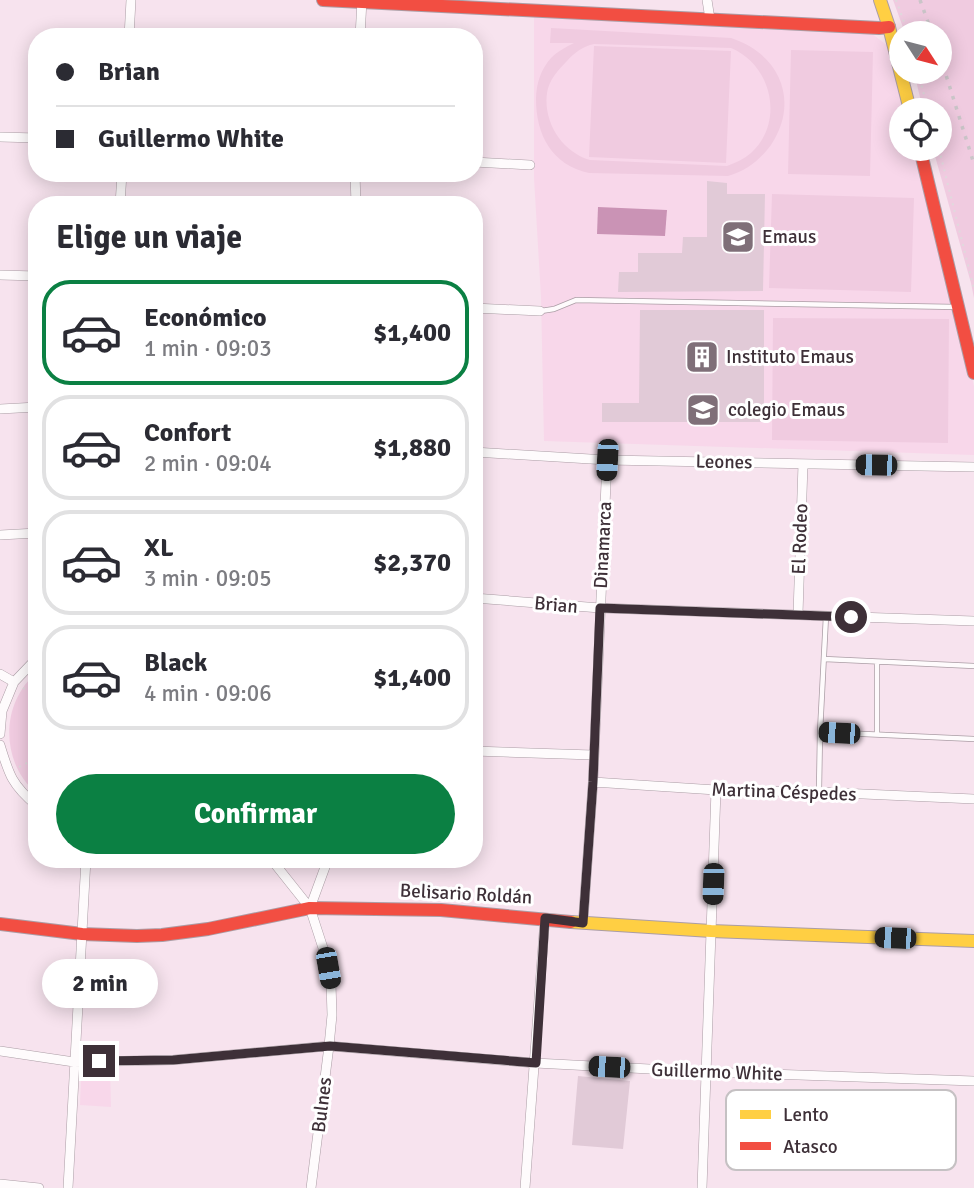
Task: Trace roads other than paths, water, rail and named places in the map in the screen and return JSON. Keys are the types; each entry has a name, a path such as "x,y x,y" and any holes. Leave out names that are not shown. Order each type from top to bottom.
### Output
{"street":[{"path":"129,28 131,0"},
{"path":"323,0 528,6 710,19 889,27 880,0"},
{"path":"707,0 710,19"},
{"path":"360,28 362,1"},
{"path":"0,136 28,138"},
{"path":"923,161 974,373"},
{"path":"483,162 530,165"},
{"path":"0,275 28,276"},
{"path":"483,308 540,311"},
{"path":"0,409 28,407"},
{"name":"Leones","path":"483,453 607,460 974,467"},
{"name":"Dinamarca","path":"583,923 593,782 607,460"},
{"name":"El Rodeo","path":"797,614 803,464"},
{"path":"0,536 28,534"},
{"name":"Brian","path":"483,599 600,608 974,621"},
{"path":"0,734 2,711 14,682 28,667"},
{"path":"0,674 14,682"},
{"path":"0,745 4,775 28,799"},
{"path":"483,751 593,755"},
{"name":"Martina Céspedes","path":"593,782 716,790 974,799"},
{"path":"702,1188 716,790"},
{"path":"68,1188 86,868"},
{"path":"278,868 310,908"},
{"path":"310,908 325,868"},
{"name":"Belisario Roldán","path":"0,923 82,934 137,936 184,933 310,908 441,910 711,932 974,941"},
{"name":"Bulnes","path":"310,908 331,984 332,1014 311,1188"},
{"path":"525,1188 545,918"},
{"name":"Guillermo White","path":"0,1051 74,1062 173,1060 330,1046 536,1063 974,1081"},
{"path":"0,1184 39,1188"}],"lane":[{"path":"540,311 554,309 576,300 958,307"},
{"path":"819,792 826,616"},
{"path":"824,659 974,667"},
{"path":"877,662 877,735"},
{"path":"820,732 974,738"}],"railway":[{"path":"920,0 928,21"},
{"path":"949,84 974,164"}],"place":[{"name":"Emaus","path":"738,237"},
{"name":"Instituto Emaus","path":"702,357"},
{"name":"colegio Emaus","path":"703,410"}]}
